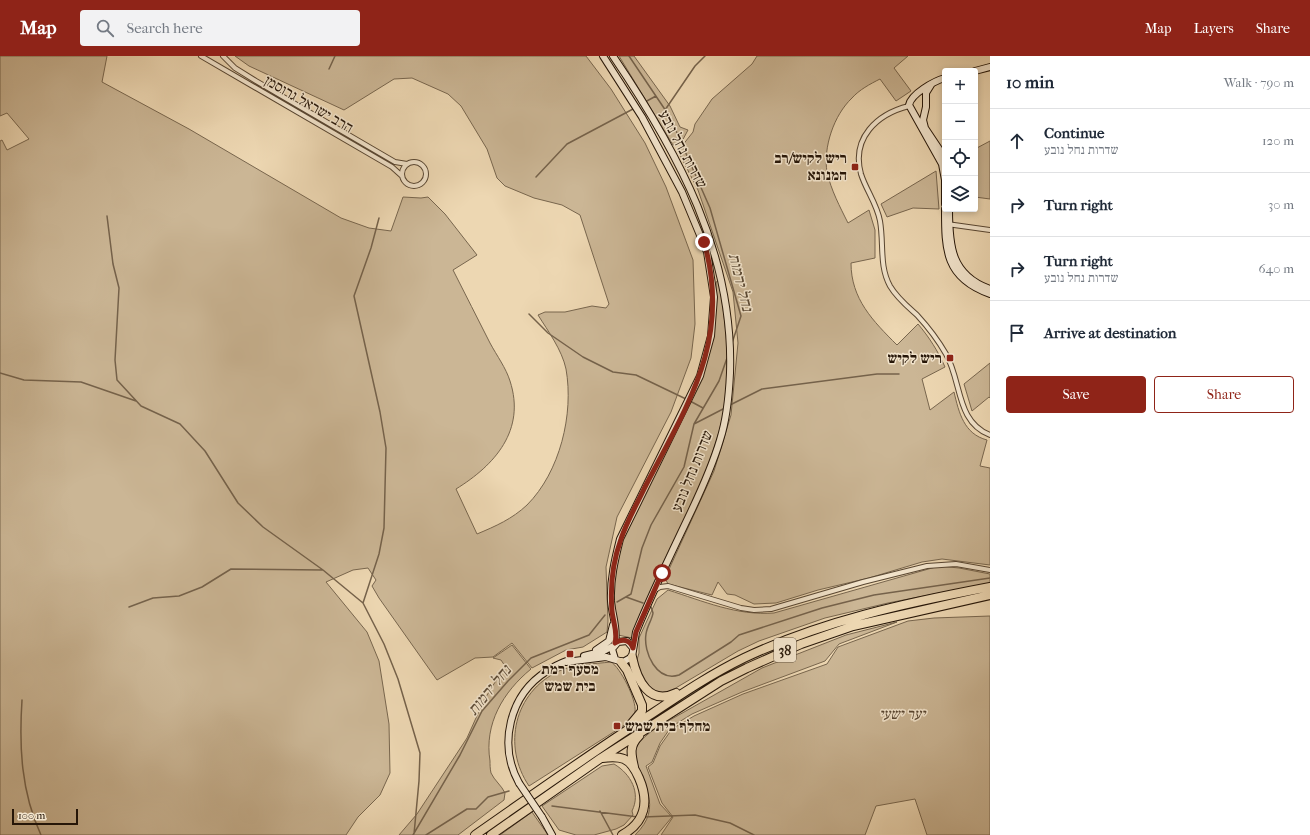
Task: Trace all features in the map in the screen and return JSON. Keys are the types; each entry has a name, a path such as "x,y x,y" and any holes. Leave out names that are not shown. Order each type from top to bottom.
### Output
{"highway":[{"name":"38","path":"475,835 615,738 697,684 751,655 824,625 879,611 990,587"},
{"name":"38","path":"491,835 601,758 720,682 801,644 868,622 990,595"},
{"path":"633,653 644,685 656,697 669,697 697,684"},
{"path":"615,738 632,723 642,711 640,699 627,670 618,660"},
{"path":"622,835 634,827 644,810 645,794 635,770 631,755 634,741 646,729"},
{"path":"601,758 611,757 623,759 635,770"}],"main road":[{"name":"שדרות נחל נובע","path":"603,56 642,117 682,192 705,247 714,297 711,336 700,376 620,540 612,584 614,620 617,634 614,644"},
{"name":"שדרות נחל נובע","path":"613,56 663,136 704,220 719,266 730,340 728,402 721,439 709,472 634,636 633,653"},
{"path":"978,70 990,67"},
{"path":"942,79 927,86 910,100 909,106 942,164 944,176"},
{"path":"935,81 928,89 923,120 925,128 942,154"},
{"path":"915,97 921,97 926,102"},
{"path":"913,113 920,114 924,111"},
{"path":"945,212 951,249 960,269 970,279 990,289"},
{"path":"949,212 946,249 953,266 968,283 990,294"},
{"path":"578,658 607,644 612,635 614,620"},
{"path":"552,835 542,817 519,783 513,769 509,753 508,735 512,716 519,701 532,683 546,671 566,662 604,651 620,641 626,641 631,644 633,653 628,661 600,657 566,662"},
{"path":"614,644 612,653 618,660"},
{"path":"548,827 557,835"}],"street":[{"name":"הרב ישראל גרוסמן","path":"201,56 392,167 402,176"},
{"name":"הרב ישראל גרוסמן","path":"223,56 235,68 256,81 395,162 407,164"},
{"path":"909,106 889,113 877,120 866,132 860,151 861,174 880,220 882,262 885,276 896,296 930,331 947,356 954,371 968,418 978,430 990,435"},
{"path":"415,162 422,166 426,172 424,180 419,185 412,186 405,182 402,176 402,171 407,164 415,162"},
{"path":"947,224 990,230"},
{"path":"653,592 660,587 668,586 741,608 754,610 771,609 863,582 927,566 956,564 990,570"},
{"path":"662,573 662,580 668,586"}],"green space":[{"path":"0,56 107,56 102,82 189,129 341,218 369,228 391,231 403,197 428,197 445,214 477,255 453,270 506,371 514,399 514,415 504,444 483,469 456,489 477,534 510,518 527,505 538,492 548,476 562,442 568,405 566,369 558,348 538,315 545,312 565,312 592,306 606,308 609,304 580,215 562,205 534,198 505,186 497,178 487,149 461,106 448,94 412,78 394,79 344,110 249,66 235,56 586,56 611,89 645,143 666,187 693,260 695,324 691,358 671,412 617,517 606,567 607,632 583,647 566,650 532,668 512,643 493,657 475,658 437,680 379,598 372,586 376,580 368,568 353,570 326,582 367,632 379,661 389,724 390,773 380,795 358,817 346,835 0,835 0,141 2,140 7,150 29,139 7,113 0,116"},
{"path":"619,56 634,56 670,106 680,127 688,130 681,143 673,145"},
{"path":"757,56 908,56 894,68 911,91 896,101 880,79 855,95 840,113 828,142 826,162 827,172 833,192 848,223 869,210 875,230 875,258 851,263 852,276 859,298 872,318 897,345 918,324 933,344 945,367 922,379 930,410 954,392 958,408 968,428 979,437 987,440 980,466 990,468 990,565 942,559 922,562 776,603 754,604 735,595 727,594 718,582 712,595 668,584 665,578 714,471 731,415 738,343 733,292 698,190 678,151 693,132 695,124 712,99 752,64"},
{"path":"990,141 990,199 978,197 978,147"},
{"path":"936,171 939,209 913,208 887,217 881,204"},
{"path":"719,281 726,333 728,368 725,403 716,442 700,485 660,569 632,638 618,635 613,588 622,540 701,379 712,342 716,306 716,282"},
{"path":"990,363 990,398 989,397 972,411 964,384"},
{"path":"939,566 990,574 990,583 888,603 825,618 759,641 738,651 669,692 653,693 646,685 636,663 639,653 639,638 657,599 668,590 733,610 774,613"},
{"name":"יער ישעי","path":"990,616 990,835 927,835 915,799 876,806 865,835 661,835 673,817 662,803 648,767 653,763 660,746 672,729 694,716 743,694 827,664 838,647 908,621 934,618"},
{"path":"897,622 839,644 825,661 742,692 692,714 671,727 660,743 652,762 646,766 660,804 672,817 657,835 635,835 644,824 650,804 633,752 640,741 654,729 762,668 846,635"},
{"path":"512,645 531,669 504,698 493,722 490,734 489,747 492,776 505,793 504,800 458,835 399,835 417,814 467,738 484,700 505,666 501,660 493,658"},
{"path":"611,662 619,670 631,692 635,707 633,717 620,728 529,786 521,770 516,754 515,738 517,721 523,706 532,692 544,680 559,671 578,666"},
{"path":"614,764 625,773 633,784 635,791 635,804 632,811 633,815 624,825 616,829 594,835 576,835 559,830 542,806 602,766"},
{"path":"532,812 548,835 500,835"}],"waterway":[{"path":"329,69 335,56"},
{"name":"נחל ירמות","path":"629,56 670,117 710,208 741,316 732,343"},
{"path":"665,110 695,66 705,56"},
{"path":"645,102 656,96"},
{"path":"536,177 567,144 633,109"},
{"path":"107,216 113,264 119,288 115,360 117,380 141,406 180,424 205,451 238,503 263,527 323,570 363,603 384,644 398,679 420,753 414,834"},
{"path":"363,603 379,554 384,528 386,448 380,412 354,296 371,248 379,218"},
{"path":"529,314 548,333 583,357 613,372 636,375 686,399"},
{"name":"נחל ירמות","path":"617,602 631,594 642,548 651,525 684,467 694,424 719,381 727,358"},
{"path":"0,373 24,380 81,382 136,401"},
{"path":"730,405 762,389 877,374 899,374"},
{"path":"690,401 703,408"},
{"path":"694,424 725,408"},
{"path":"129,607 153,598 179,596 202,587 231,569 323,570"},
{"path":"651,607 653,613 646,634 649,657 658,670 671,676 679,675 731,642 739,635 822,608 874,595 990,578"},
{"path":"626,597 643,603"},
{"name":"נחל ירמות","path":"413,835 460,755 482,711 508,681 531,658 589,635 605,615"},
{"path":"22,700 21,752 25,786 34,819 41,835"},
{"path":"426,835 467,809 476,809 488,797 509,791"},
{"path":"552,806 638,817"},
{"path":"600,811 613,835"},
{"path":"643,817 695,815 730,823 754,835"}],"place":[{"name":"ריש לקיש/רב המנונא","path":"855,167"},
{"name":"ריש לקיש","path":"950,358"},
{"name":"מסעף רמת בית שמש","path":"570,654"},
{"name":"מחלף בית שמש","path":"617,726"}],"route":[{"path":"662,573 634,636 633,648 629,642 624,640 615,643 617,634 611,598 614,565 620,540 626,525 695,388 708,350 714,310 714,297 710,267 704,242"}]}
